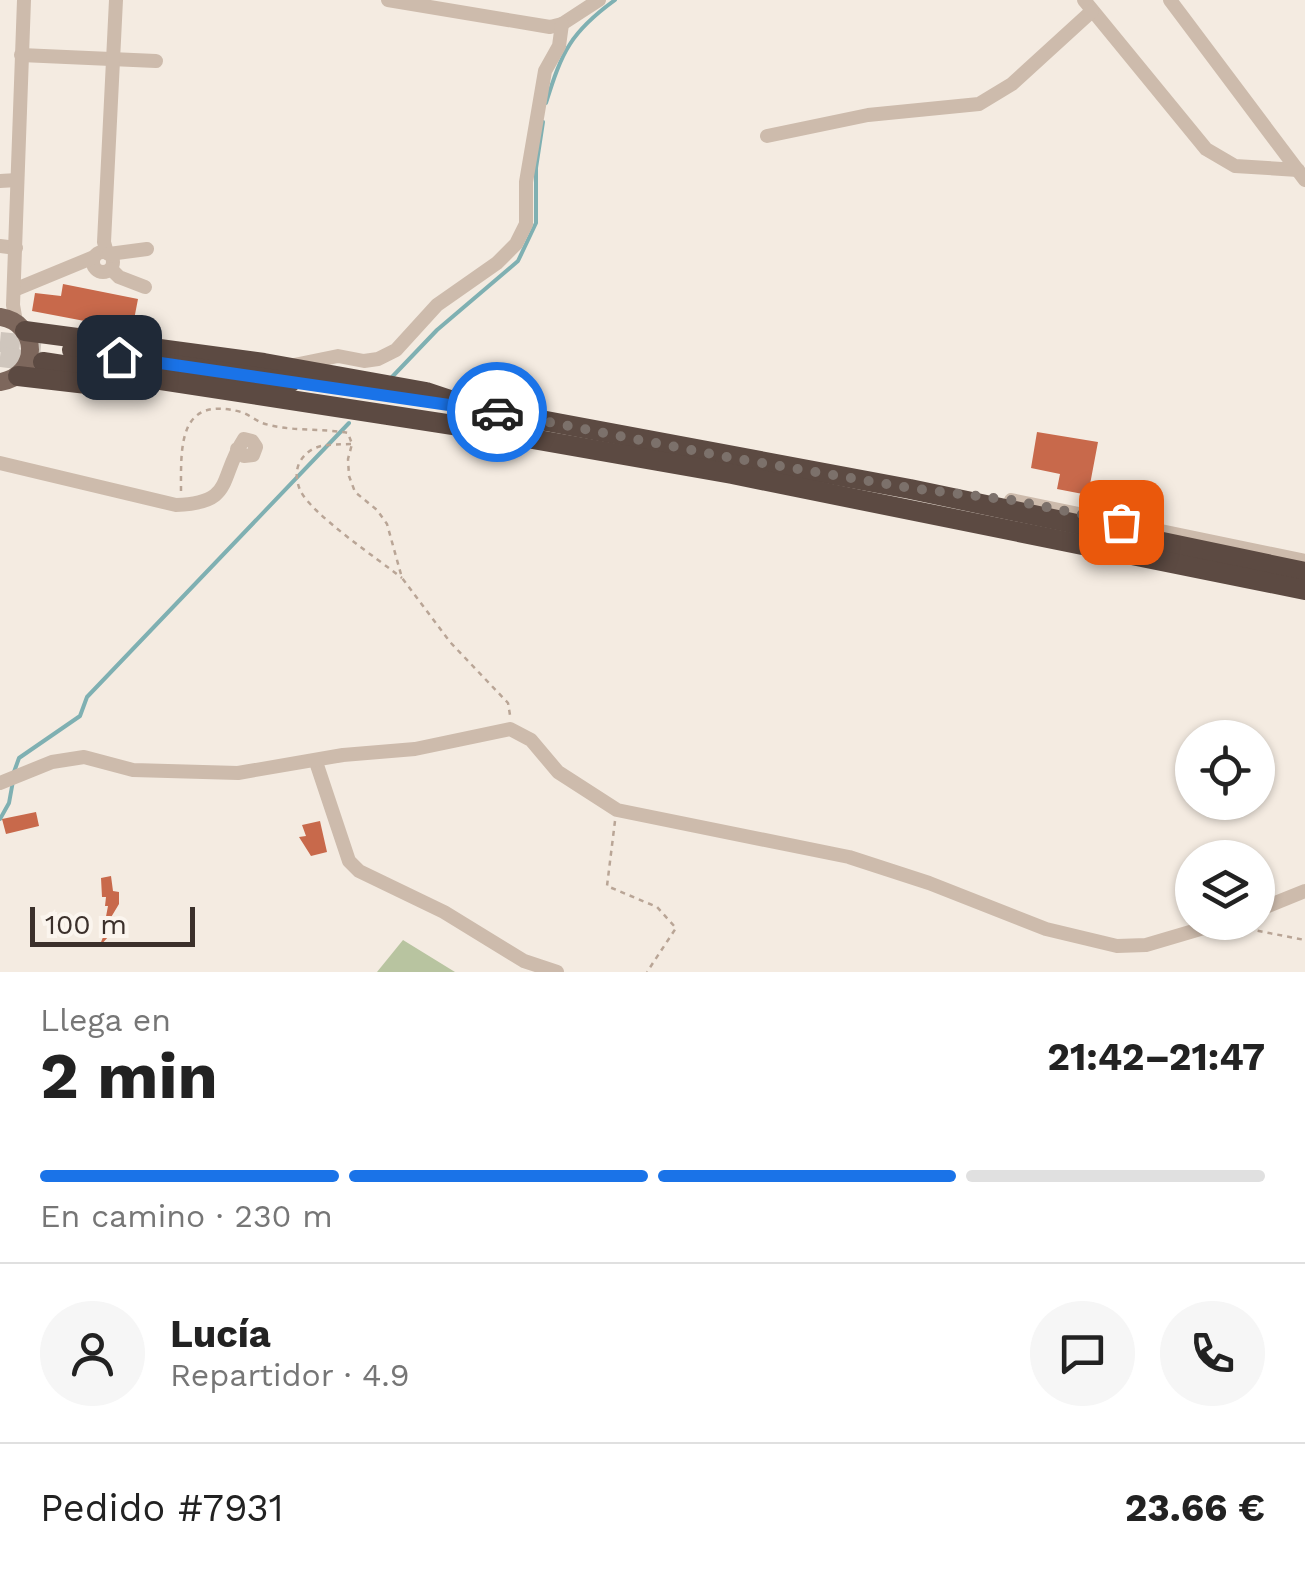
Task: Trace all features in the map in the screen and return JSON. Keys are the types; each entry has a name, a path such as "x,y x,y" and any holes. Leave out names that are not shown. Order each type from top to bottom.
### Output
{"highway":[{"path":"19,324 426,392 471,407"},
{"path":"19,324 910,488 1305,572"},
{"path":"19,324 452,424 792,486 1305,590"},
{"path":"7,383 216,397 428,428 452,424"},
{"path":"792,486 863,508 1305,600"},
{"path":"910,488 1011,500"}],"main road":[{"path":"7,383 27,366 31,352 19,324"}],"street":[{"path":"19,324 8,247 17,180 24,0"},
{"path":"116,0 106,257 119,276 144,287"},
{"path":"388,0 550,27 562,24 600,0"},
{"path":"1170,0 1301,175"},
{"path":"766,136 868,115 980,104 1012,84 1088,5 1206,149 1235,166 1301,175"},
{"path":"264,364 297,365 338,356 364,361 387,355 437,305 497,264 516,244 526,224 526,182 545,71 559,46 562,24"},
{"path":"21,54 156,61"},
{"path":"0,91 19,93"},
{"path":"0,182 17,180"},
{"path":"19,324 75,263 147,250"},
{"path":"0,463 176,505 207,502 220,492 237,449"},
{"path":"1011,500 1305,561"},
{"path":"0,783 52,762 84,757 133,770 238,773 414,749 510,729 532,740 558,772 617,810 849,857 1046,929 1105,944 1146,945 1175,937"},
{"path":"316,762 329,807 354,866 444,912 524,960 557,972"},
{"path":"1275,903 1305,891"}],"path":[{"path":"190,504 182,494 182,442 186,426 196,414 209,410 243,413 262,423 348,433 352,444 348,476 355,492 387,524 402,578"},
{"path":"352,444 317,445 302,458 296,472 300,492 327,519 402,578 450,642 508,704 510,729"},
{"path":"617,810 607,886 657,907 676,928 646,972"},
{"path":"1275,934 1305,940"}],"green space":[{"path":"403,940 455,972 377,972"}],"building":[{"path":"63,284 138,299 132,330 32,311 35,293 61,296"},
{"path":"1037,432 1098,442 1088,495 1057,489 1060,474 1031,468"},
{"path":"36,812 39,826 6,834 2,819"},
{"path":"320,821 327,852 311,856 299,837 306,836 302,825"},
{"path":"111,876 113,891 119,892 119,904 110,919 119,925 99,947 110,920 104,927 108,906 106,897 102,897 101,878"}],"waterway":[{"path":"546,103 570,44 588,22 615,0"},
{"path":"392,377 437,330 518,261 536,223 536,168 543,122"},
{"path":"14,772 19,758 80,716 87,697 349,423"},
{"path":"0,819 9,803 13,781"}],"tunnel":[{"path":"0,342 41,346"},
{"path":"0,357 43,362"}],"way so far":[{"path":"497,412 732,458 910,488 1011,500 1121,522"}],"route":[{"path":"119,357 497,412"}]}
